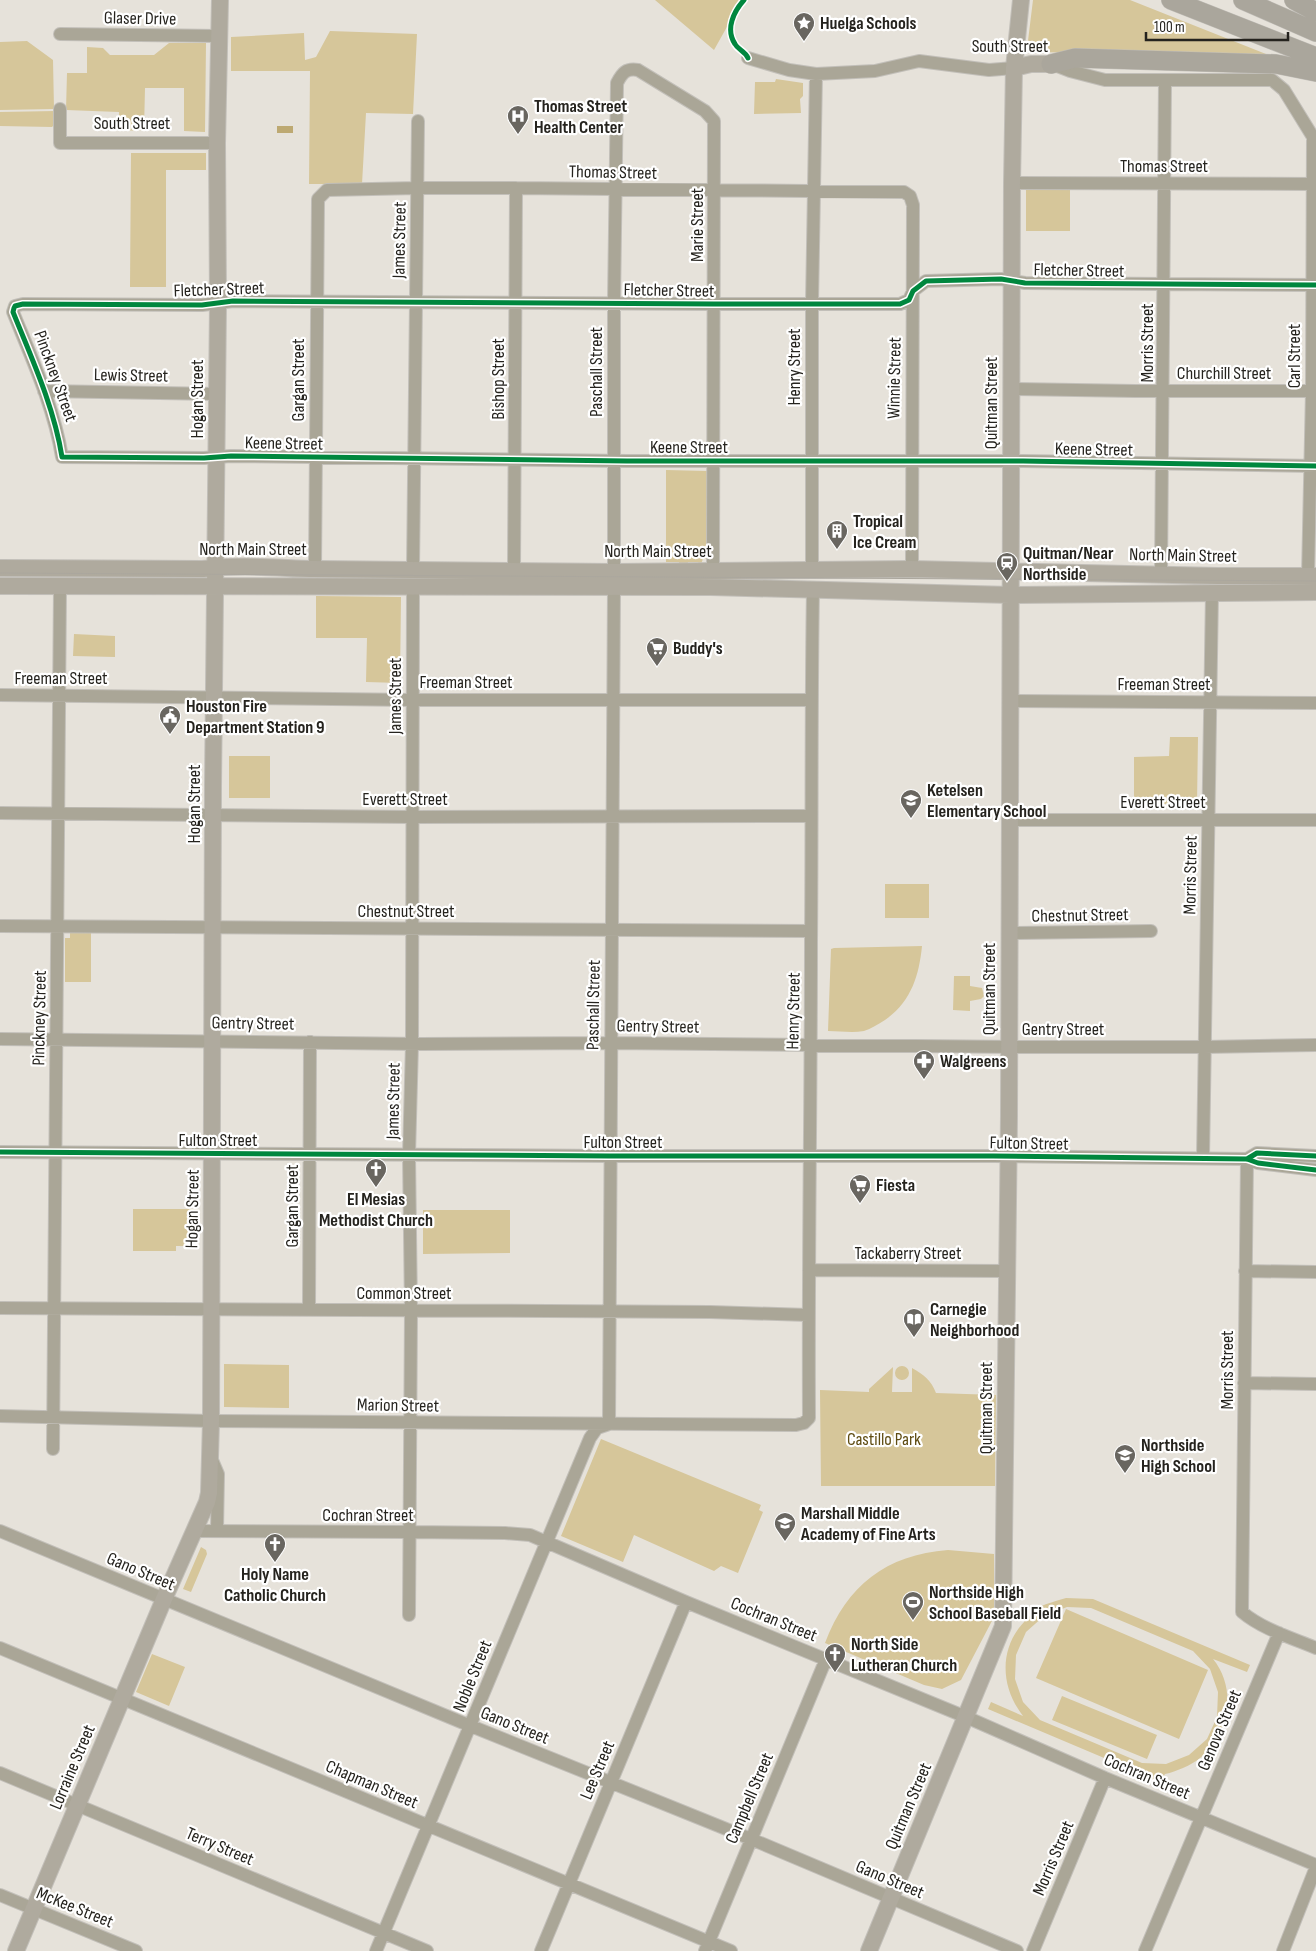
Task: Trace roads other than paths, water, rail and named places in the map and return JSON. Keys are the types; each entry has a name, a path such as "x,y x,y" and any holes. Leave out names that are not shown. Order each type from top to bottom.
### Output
{"highway":[{"path":"1171,0 1316,56"},
{"path":"1243,0 1316,31"},
{"path":"1261,0 1316,31"},
{"path":"1294,0 1316,12"},
{"path":"1051,64 1075,58 1256,63 1276,64 1316,72"}],"main road":[{"name":"Hogan Street","path":"164,1599 208,1497 211,1458 214,696 218,303 217,143 220,0"},
{"name":"Quitman Street","path":"869,1951 1003,1626 1011,701 1012,183 1014,68 1021,1"},
{"name":"South Street","path":"1014,68 1031,64 1051,64"},
{"name":"North Main Street","path":"0,568 203,569 216,567 514,570 614,579 813,589 1010,595 1316,592"},
{"name":"North Main Street","path":"0,586 413,588 614,579 713,571 912,569 1162,575 1312,576"},
{"name":"Lorraine Street","path":"16,1951 164,1599"}],"street":[{"name":"Glaser Drive","path":"60,34 219,36"},
{"name":"South Street","path":"748,58 789,70 816,74 875,71 919,61 989,70 1014,68"},
{"name":"South Street","path":"1051,64 1105,80 1272,80 1278,84 1292,104"},
{"name":"Marie Street","path":"617,83 622,73 630,69 638,70 710,116 714,121 713,571"},
{"name":"Henry Street","path":"812,570 812,304 816,74"},
{"name":"Morris Street","path":"1162,575 1161,464 1164,391 1165,80"},
{"name":"Paschall Street","path":"609,1424 613,460 617,83"},
{"name":"Carl Street","path":"1292,104 1314,140 1312,576"},
{"name":"South Street","path":"60,110 60,143 217,143"},
{"name":"James Street","path":"413,570 418,121"},
{"name":"Thomas Street","path":"1012,183 1314,185"},
{"name":"Thomas Street","path":"322,193 327,190 417,188 904,192"},
{"name":"Bishop Street","path":"514,570 516,188"},
{"name":"Winnie Street","path":"904,192 910,196 913,205 912,569"},
{"name":"Gargan Street","path":"315,569 317,204 322,193"},
{"name":"Fletcher Street","path":"14,308 23,304 202,305 233,300 900,304 909,300 913,291 926,280 1001,280 1164,285 1314,285"},
{"name":"Pinckney Street","path":"14,308 13,312 44,391 58,433 62,458"},
{"name":"Churchill Street","path":"1011,389 1314,391"},
{"name":"Lewis Street","path":"44,391 217,394"},
{"name":"Keene Street","path":"62,458 216,458 231,456 1313,466"},
{"name":"Pinckney Street","path":"53,1449 60,587"},
{"name":"James Street","path":"409,1615 411,1311 409,1155 412,1044 413,588"},
{"name":"Henry Street","path":"796,1424 804,1423 809,1418 810,816 813,589"},
{"name":"Morris Street","path":"1203,1158 1212,593"},
{"name":"Freeman Street","path":"0,695 214,696 412,700 811,700"},
{"name":"Freeman Street","path":"1011,701 1316,703"},
{"name":"Everett Street","path":"0,814 214,814 412,817 810,816"},
{"name":"Everett Street","path":"1010,820 1316,820"},
{"name":"Chestnut Street","path":"0,926 811,931"},
{"name":"Chestnut Street","path":"1009,933 1151,931"},
{"name":"Gentry Street","path":"0,1039 213,1040 412,1044 611,1042 1008,1047 1316,1045"},
{"name":"Gargan Street","path":"309,1310 310,1042"},
{"name":"Fulton Street","path":"0,1152 1247,1158 1258,1163 1314,1170"},
{"name":"Fulton Street","path":"1247,1158 1257,1153 1315,1156"},
{"path":"1314,1170 1315,1156"},
{"name":"Morris Street","path":"1247,1158 1242,1612 1249,1618 1279,1633"},
{"name":"Tackaberry Street","path":"809,1270 1006,1271"},
{"path":"1245,1271 1316,1272"},
{"name":"Common Street","path":"0,1308 808,1315"},
{"path":"1244,1383 1316,1384"},
{"name":"Marion Street","path":"0,1416 211,1421 796,1424"},
{"name":"Noble Street","path":"376,1951 592,1434 598,1428 609,1424"},
{"path":"211,1458 218,1474 217,1531"},
{"name":"Gano Street","path":"0,1531 1017,1951"},
{"name":"Cochran Street","path":"193,1531 524,1534 546,1541 686,1602 966,1717 1105,1778 1316,1866"},
{"name":"Lee Street","path":"541,1951 686,1602"},
{"path":"1279,1633 1316,1648"},
{"name":"Genova Street","path":"1144,1951 1279,1633"},
{"name":"Chapman Street","path":"0,1648 569,1884 707,1946 731,1951"},
{"name":"Campbell Street","path":"707,1946 826,1659"},
{"name":"Terry Street","path":"0,1774 427,1951"},
{"name":"Morris Street","path":"1033,1951 1105,1778"},
{"path":"1283,1951 1316,1866"},
{"name":"McKee Street","path":"0,1895 136,1951"}],"tram line":[{"path":"0,573 1316,581"}],"place":[{"name":"Huelga Schools","path":"804,42"},
{"name":"Thomas Street Health Center","path":"518,135"},
{"name":"Tropical Ice Cream","path":"837,550"},
{"name":"Quitman/Near Northside","path":"1007,582"},
{"name":"Buddy's","path":"657,667"},
{"name":"Houston Fire Department Station 9","path":"170,735"},
{"name":"Ketelsen Elementary School","path":"911,819"},
{"name":"Walgreens","path":"924,1080"},
{"name":"El Mesias Methodist Church","path":"376,1188"},
{"name":"Fiesta","path":"860,1204"},
{"name":"Carnegie Neighborhood","path":"914,1338"},
{"name":"Northside High School","path":"1125,1474"},
{"name":"Marshall Middle Academy of Fine Arts","path":"785,1542"},
{"name":"Holy Name Catholic Church","path":"275,1563"},
{"name":"Northside High School Baseball Field","path":"913,1621"},
{"name":"North Side Lutheran Church","path":"835,1673"}],"park label":[{"name":"Castillo Park","path":"884,1439"}]}
